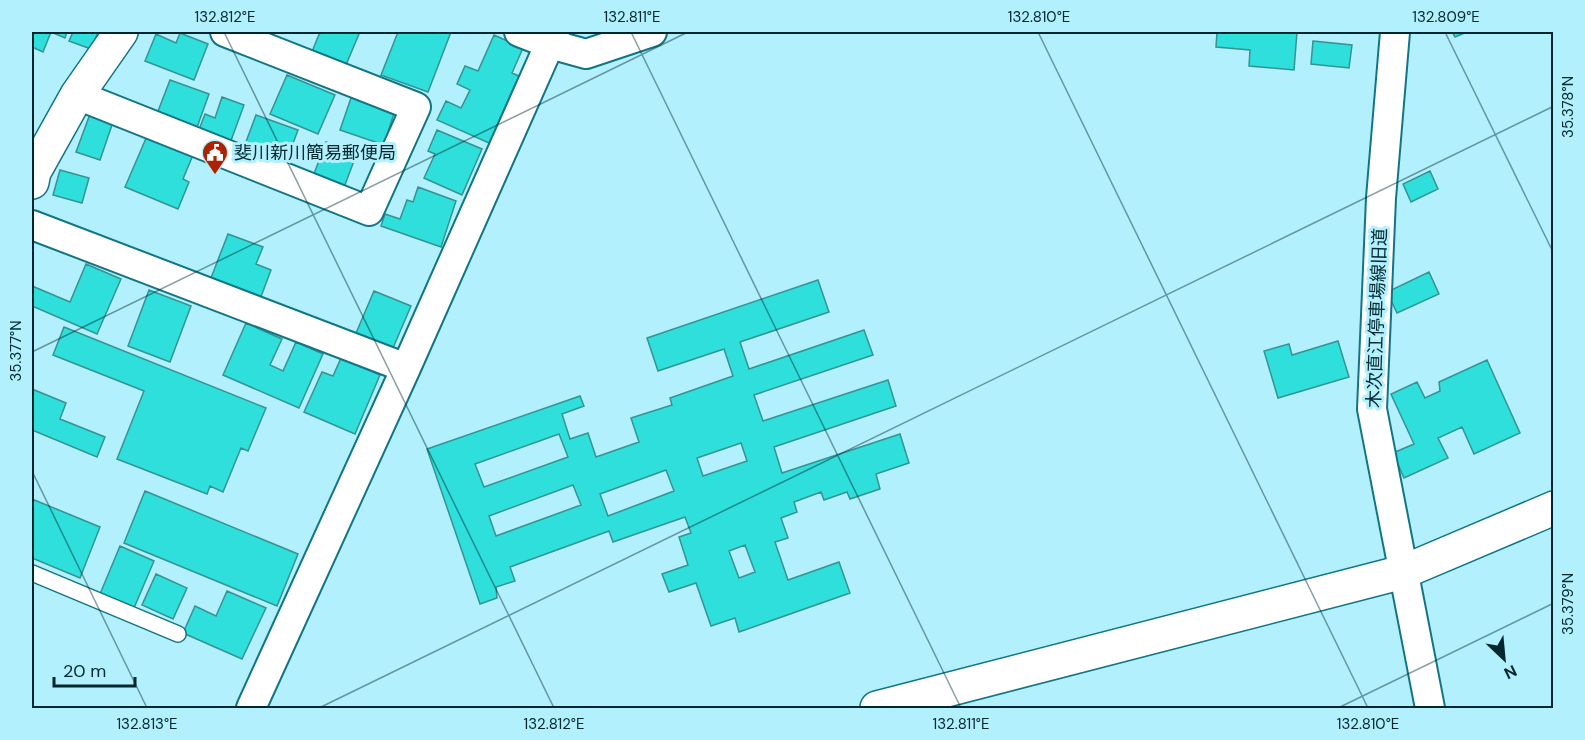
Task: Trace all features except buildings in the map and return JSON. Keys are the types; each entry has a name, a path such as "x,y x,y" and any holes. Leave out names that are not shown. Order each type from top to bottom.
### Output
{"street":[{"path":"32,182 34,172 76,95 121,32"},
{"path":"76,95 369,211 416,107 225,32"},
{"path":"519,32 553,38 586,54 652,32"},
{"name":"木次直江停車場線旧道","path":"1395,32 1381,198 1372,409 1430,708"},
{"path":"251,708 553,38"},
{"path":"32,225 406,368"},
{"path":"877,708 1403,572 1554,508"}],"lane":[{"path":"32,573 178,634"}],"place":[{"name":"斐川新川簡易郵便局","path":"215,176"}]}
